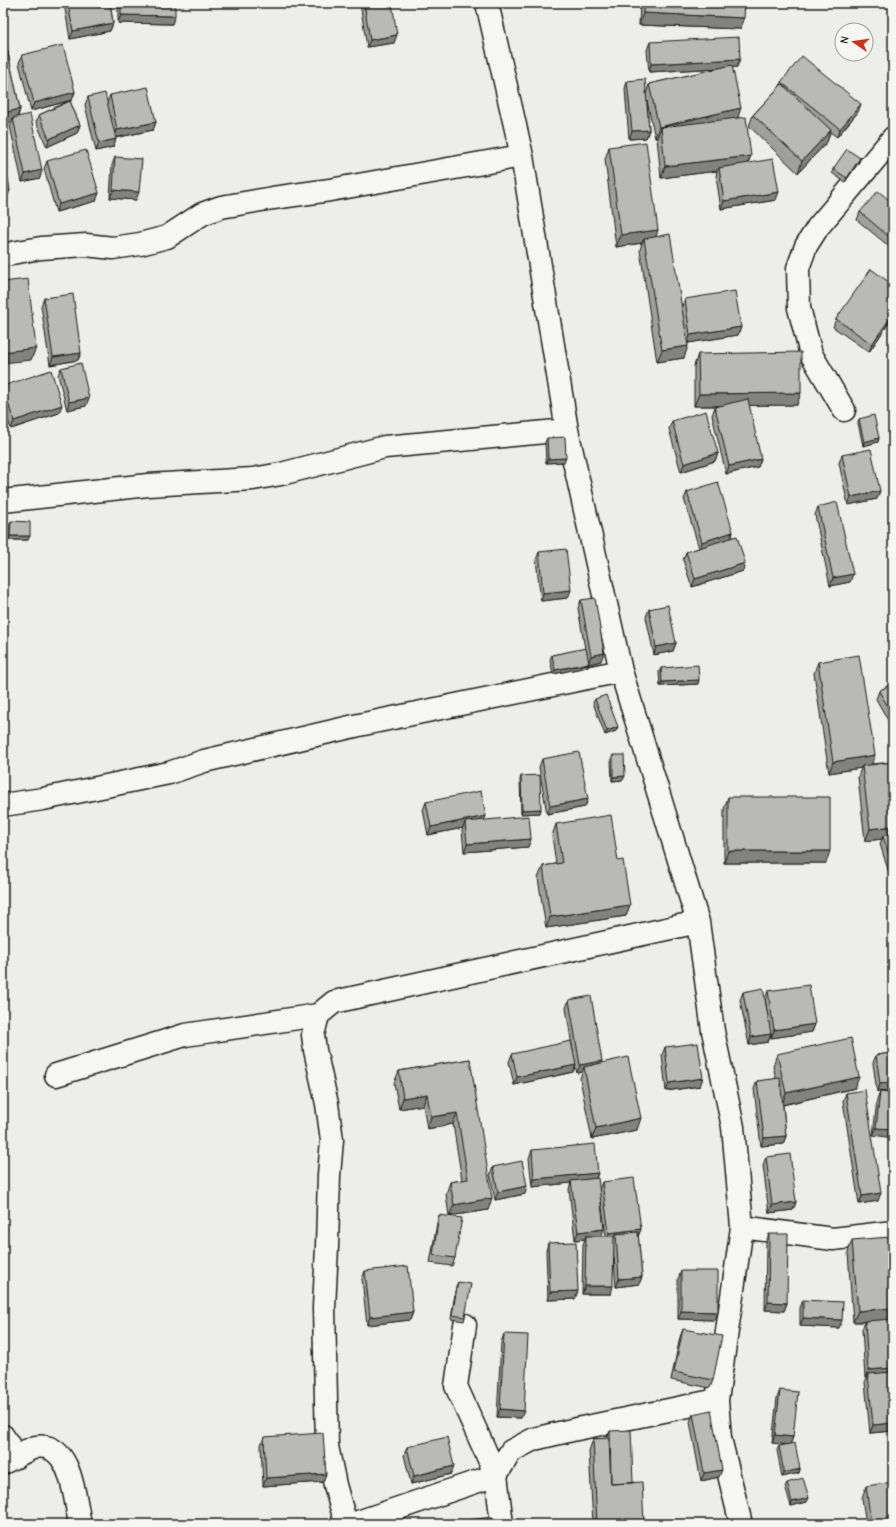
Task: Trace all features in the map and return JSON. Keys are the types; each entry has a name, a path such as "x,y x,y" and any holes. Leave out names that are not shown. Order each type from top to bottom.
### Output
{"street":[{"path":"487,3 522,156 567,430 621,671 698,922 713,1031 733,1127 742,1227 717,1400 720,1438 742,1524"},
{"path":"844,410 811,354 799,308 798,268 806,246 818,227 893,138"},
{"path":"3,256 12,252 41,248 86,245 113,248 140,244 167,237 202,214 221,207 330,190 522,156"},
{"path":"3,501 148,485 253,479 281,474 385,447 567,430"},
{"path":"3,805 43,799 169,773 204,761 359,725 621,671"},
{"path":"56,1075 185,1035 318,1015 334,1002 698,922"},
{"path":"318,1015 313,1035 327,1104 332,1140 329,1175 324,1308 327,1446 335,1485 346,1524"},
{"path":"742,1227 833,1239 893,1232"},
{"path":"465,1325 456,1386 496,1475 502,1524"},
{"path":"352,1524 496,1475 511,1451 534,1439 717,1400"},
{"path":"3,1436 10,1460 36,1447 49,1448 63,1458 70,1471 80,1524"}],"building":[{"path":"68,3 110,3 113,23 73,31"},
{"path":"121,3 175,3 175,16 121,15"},
{"path":"364,3 392,3 397,35 370,40"},
{"path":"644,3 745,3 744,18 643,13"},
{"path":"3,30 20,109 3,113"},
{"path":"739,37 740,59 651,64 650,42"},
{"path":"63,45 75,92 34,103 22,55"},
{"path":"802,56 861,104 840,129 781,82"},
{"path":"732,65 741,108 659,127 649,84"},
{"path":"645,79 649,130 632,131 627,81"},
{"path":"782,84 831,130 802,161 753,115"},
{"path":"148,87 156,122 117,130 110,95"},
{"path":"105,93 116,139 99,143 88,97"},
{"path":"70,101 80,125 49,139 39,115"},
{"path":"30,114 42,170 25,174 13,118"},
{"path":"746,117 751,156 665,166 661,127"},
{"path":"646,142 658,230 621,235 609,147"},
{"path":"3,149 10,190 3,192"},
{"path":"847,149 860,158 847,178 833,169"},
{"path":"86,150 99,193 59,204 47,161"},
{"path":"115,157 142,159 139,192 113,190"},
{"path":"773,159 779,192 724,201 719,168"},
{"path":"878,191 893,203 893,240 860,212"},
{"path":"670,234 688,346 662,350 644,239"},
{"path":"871,269 893,285 893,314 872,344 836,319"},
{"path":"28,279 36,348 3,352 3,282"},
{"path":"735,291 741,327 690,335 685,299"},
{"path":"73,294 81,353 53,357 44,298"},
{"path":"801,352 801,393 699,394 698,354"},
{"path":"81,363 89,398 69,402 61,368"},
{"path":"51,370 62,405 14,421 3,386"},
{"path":"748,399 761,459 729,466 715,407"},
{"path":"706,411 718,453 684,464 672,421"},
{"path":"874,415 879,438 864,442 859,419"},
{"path":"565,437 566,458 548,459 547,438"},
{"path":"871,449 880,491 851,497 842,455"},
{"path":"718,482 733,532 702,542 687,492"},
{"path":"837,502 853,574 833,578 818,507"},
{"path":"11,521 30,522 30,536 10,536"},
{"path":"737,536 745,563 695,579 686,552"},
{"path":"566,549 571,590 543,593 539,552"},
{"path":"595,598 604,653 591,656 581,600"},
{"path":"668,605 676,643 656,647 649,609"},
{"path":"586,648 589,663 555,670 552,655"},
{"path":"859,655 875,755 833,762 818,662"},
{"path":"698,665 699,680 662,682 661,668"},
{"path":"893,683 893,716 879,691"},
{"path":"606,695 618,727 607,731 595,699"},
{"path":"579,752 588,799 550,806 542,759"},
{"path":"613,755 624,755 625,776 613,777"},
{"path":"893,762 893,826 870,829 862,766"},
{"path":"540,775 541,809 522,810 521,776"},
{"path":"481,791 486,816 431,827 426,802"},
{"path":"728,797 830,797 830,851 728,851"},
{"path":"611,815 618,861 623,860 630,905 550,917 543,866 562,863 556,824"},
{"path":"529,816 531,839 467,844 465,822"},
{"path":"893,833 893,868 883,836"},
{"path":"809,985 815,1024 774,1030 768,991"},
{"path":"763,988 771,1034 751,1037 743,992"},
{"path":"591,996 602,1061 580,1065 569,1000"},
{"path":"851,1038 859,1077 786,1093 777,1054"},
{"path":"571,1041 576,1065 517,1077 512,1054"},
{"path":"698,1043 703,1078 669,1083 665,1047"},
{"path":"893,1053 893,1082 880,1084 876,1055"},
{"path":"628,1057 641,1118 596,1128 584,1067"},
{"path":"470,1059 492,1198 454,1205 450,1182 468,1179 457,1113 431,1117 427,1094 403,1098 399,1071"},
{"path":"780,1078 786,1136 764,1138 757,1081"},
{"path":"865,1090 881,1193 862,1196 846,1093"},
{"path":"880,1092 893,1093 893,1129 876,1128"},
{"path":"595,1144 598,1173 534,1179 532,1150"},
{"path":"790,1154 796,1202 772,1205 766,1157"},
{"path":"522,1161 527,1186 498,1192 493,1167"},
{"path":"598,1178 604,1229 578,1232 571,1181"},
{"path":"634,1178 641,1229 609,1233 602,1182"},
{"path":"439,1215 462,1218 455,1258 433,1255"},
{"path":"638,1232 642,1277 619,1279 616,1234"},
{"path":"769,1234 788,1234 787,1303 768,1302"},
{"path":"586,1236 614,1236 613,1286 585,1286"},
{"path":"890,1237 893,1272 893,1308 858,1311 852,1240"},
{"path":"576,1242 578,1291 550,1292 548,1243"},
{"path":"408,1266 413,1312 370,1317 365,1271"},
{"path":"681,1271 718,1271 718,1312 681,1311"},
{"path":"458,1282 471,1284 465,1317 452,1315"},
{"path":"803,1300 843,1302 842,1320 803,1318"},
{"path":"893,1319 893,1368 868,1370 865,1321"},
{"path":"683,1329 722,1336 713,1380 674,1372"},
{"path":"504,1334 528,1335 524,1411 500,1409"},
{"path":"893,1372 893,1423 873,1425 868,1374"},
{"path":"780,1390 798,1392 793,1437 775,1435"},
{"path":"711,1410 722,1470 704,1473 693,1414"},
{"path":"631,1430 633,1483 611,1484 610,1431"},
{"path":"323,1433 326,1474 266,1478 264,1437"},
{"path":"447,1437 454,1466 414,1476 407,1447"},
{"path":"609,1438 611,1484 642,1482 644,1524 597,1524 593,1439"},
{"path":"795,1443 800,1469 784,1473 779,1446"},
{"path":"803,1478 809,1498 792,1502 787,1483"},
{"path":"893,1482 893,1524 871,1524 866,1486"},
{"path":"492,1517 493,1524 470,1524 469,1520"}]}
